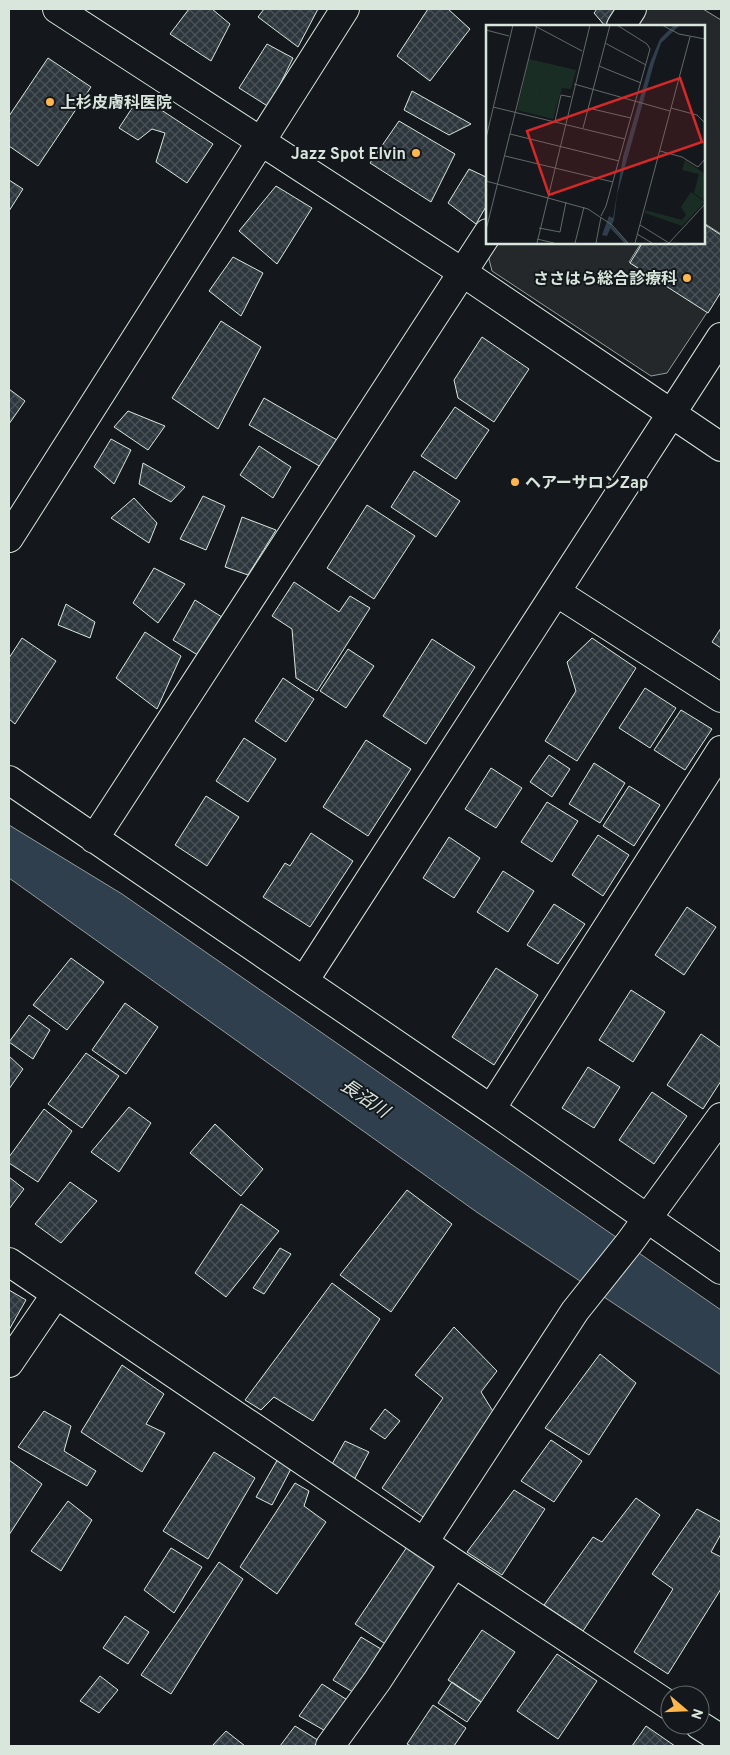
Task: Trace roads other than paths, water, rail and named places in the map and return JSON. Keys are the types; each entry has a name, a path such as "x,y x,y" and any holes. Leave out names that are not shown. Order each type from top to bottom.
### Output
{"street":[{"path":"57,9 259,142 462,272 721,447"},
{"path":"9,538 345,9"},
{"path":"622,25 632,9"},
{"path":"94,839 486,236"},
{"path":"304,981 721,337"},
{"path":"556,592 721,698"},
{"path":"491,1109 721,750"},
{"path":"9,780 491,1109 721,1270"},
{"path":"424,1542 575,1311 630,1242 721,1117"},
{"path":"9,1262 454,1563 660,1699"},
{"path":"9,1363 56,1294"},
{"path":"330,1746 377,1681 454,1563"},
{"path":"710,1732 721,1739"}],"water":[{"name":"長沼川","path":"9,825 122,894 721,1310 721,1375 478,1213 9,878"}],"place":[{"name":"上杉皮膚科医院","path":"50,102"},
{"name":"Jazz Spot Elvin","path":"416,153"},
{"name":"ささはら総合診療科","path":"687,278"},
{"name":"ヘアーサロンZap","path":"515,482"}]}
